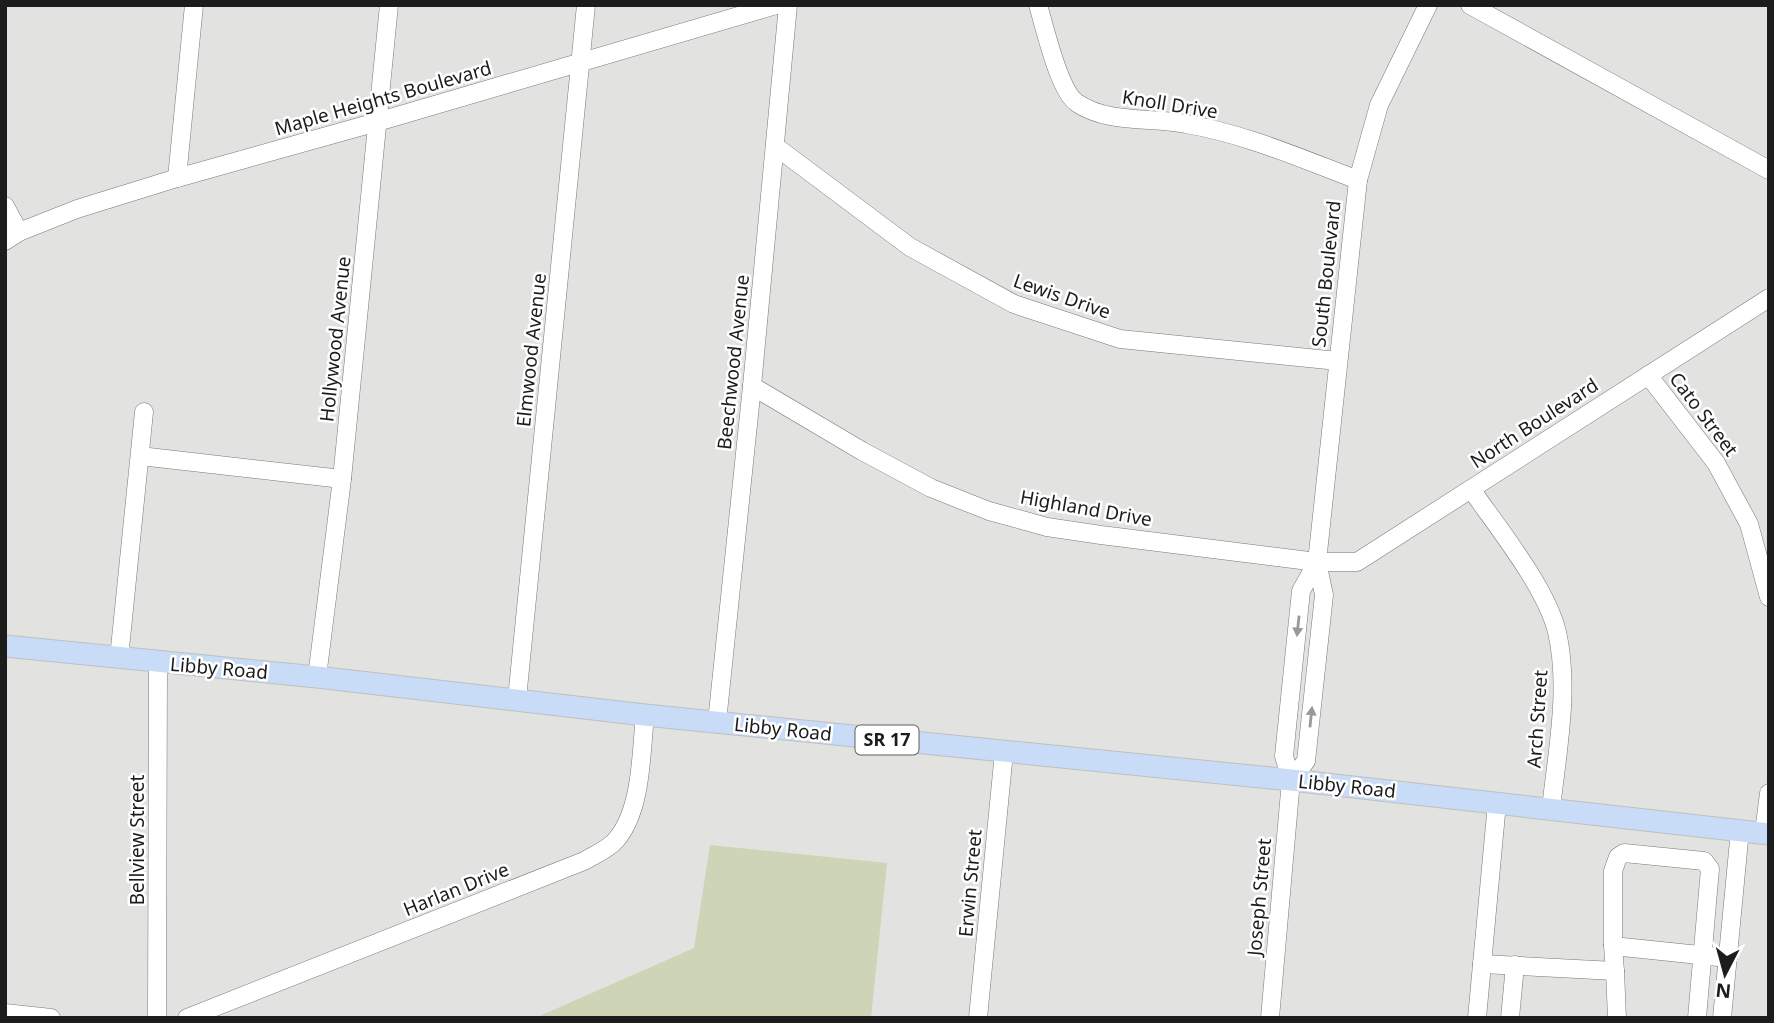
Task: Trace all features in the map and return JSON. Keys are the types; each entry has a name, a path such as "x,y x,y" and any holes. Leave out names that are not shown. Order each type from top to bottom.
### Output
{"main road":[{"name":"Libby Road","path":"5,646 317,677 645,715 1291,780 1766,834"}],"street":[{"path":"177,178 194,5"},
{"name":"Hollywood Avenue","path":"317,677 342,479 389,5"},
{"name":"Elmwood Avenue","path":"517,699 586,5"},
{"name":"Maple Heights Boulevard","path":"12,237 77,209 177,178 776,5"},
{"name":"Beechwood Avenue","path":"717,722 788,5"},
{"name":"Knoll Drive","path":"1038,5 1059,75 1075,102 1106,115 1186,124 1268,145 1358,180"},
{"name":"South Boulevard","path":"1291,780 1306,757 1324,595 1317,562 1358,180 1379,105 1428,5"},
{"path":"1470,5 1769,170"},
{"name":"Lewis Drive","path":"775,146 910,247 1014,304 1120,339 1338,362"},
{"path":"5,206 12,237"},
{"name":"North Boulevard","path":"1317,562 1357,562 1769,298"},
{"name":"Cato Street","path":"1648,375 1716,463 1749,524 1769,597"},
{"name":"Highland Drive","path":"752,386 931,488 989,510 1047,527 1317,562"},
{"path":"119,658 144,412"},
{"path":"140,456 342,479"},
{"name":"Arch Street","path":"1471,489 1536,583 1557,630 1562,669 1562,708 1550,809"},
{"name":"Bellview Street","path":"157,1018 158,662"},
{"name":"Harlan Drive","path":"187,1018 584,861 615,842 631,814 639,776 645,715"},
{"name":"Erwin Street","path":"978,1018 1004,752"},
{"name":"Joseph Street","path":"1270,1018 1291,780"},
{"path":"1766,834 1769,793"},
{"path":"1477,1018 1497,803"},
{"path":"1723,1018 1740,831"},
{"path":"1616,1018 1613,871 1618,857 1624,853 1701,859 1710,869 1697,1018"},
{"path":"1613,946 1728,958"},
{"path":"1482,964 1615,971"},
{"path":"1510,1018 1515,965"},
{"path":"5,1013 51,1018"}],"green space":[{"path":"710,845 887,863 871,1018 535,1018 694,948"}]}
